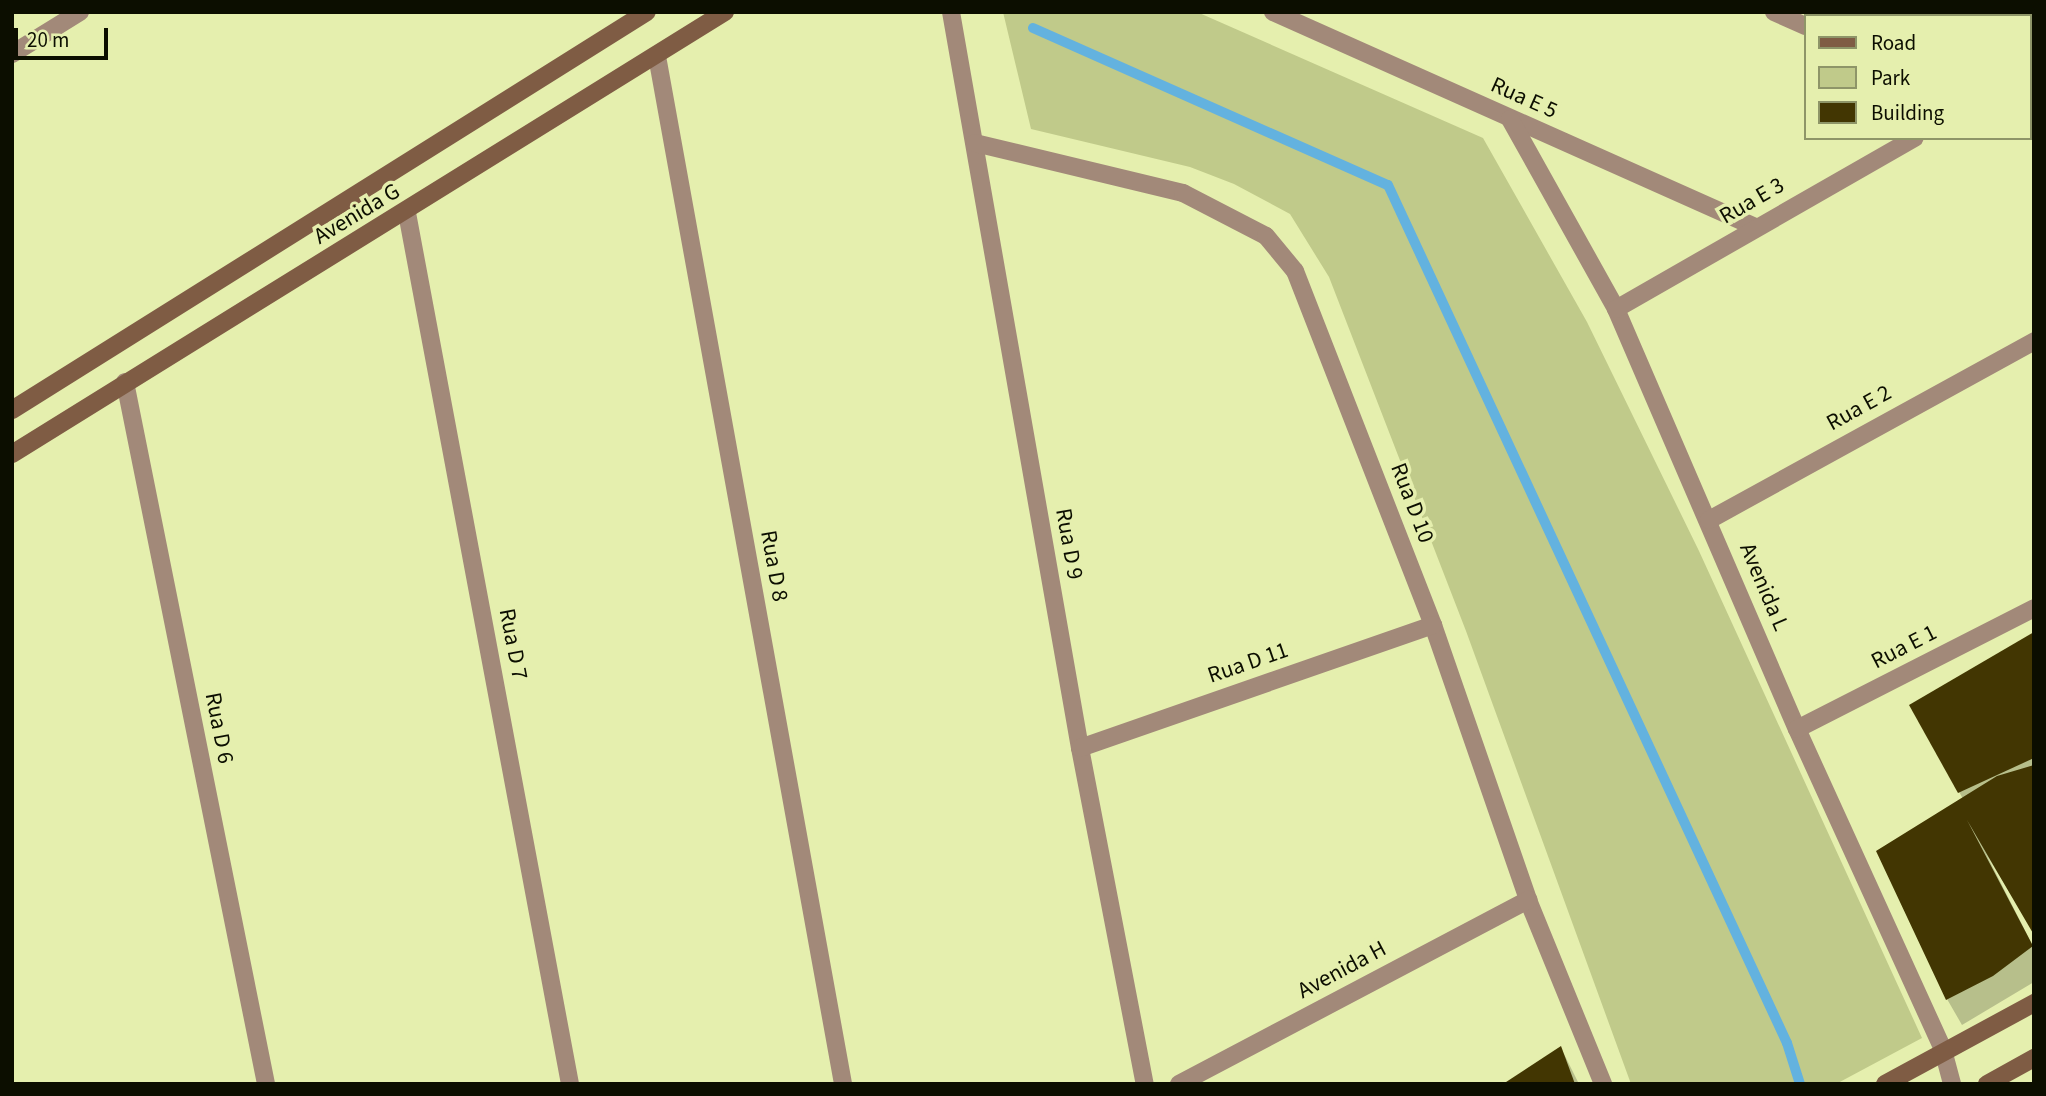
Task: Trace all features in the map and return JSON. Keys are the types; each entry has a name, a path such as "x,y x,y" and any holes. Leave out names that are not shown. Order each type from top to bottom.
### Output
{"main road":[{"name":"Avenida G","path":"12,410 647,12"},
{"name":"Avenida G","path":"12,454 125,382 407,213 725,12"},
{"path":"1885,1084 1943,1050 2034,1003"},
{"path":"1987,1084 2034,1058"}],"street":[{"path":"12,54 80,12"},
{"name":"Rua D 9","path":"951,12 1080,748 1145,1084"},
{"name":"Rua E 5","path":"1273,12 1755,227"},
{"path":"1774,12 1804,25"},
{"name":"Rua D 8","path":"657,56 843,1084"},
{"name":"Avenida L","path":"1510,119 1616,309 1797,729 1943,1050 1952,1084"},
{"name":"Rua E 3","path":"1616,309 1755,227 1911,140"},
{"name":"Rua D 10","path":"975,143 1183,193 1266,236 1295,271 1433,625 1528,900 1603,1084"},
{"name":"Rua D 7","path":"407,213 570,1084"},
{"name":"Rua E 2","path":"1709,520 2034,341"},
{"name":"Rua D 6","path":"125,382 266,1084"},
{"name":"Rua E 1","path":"1797,729 2034,608"},
{"name":"Rua D 11","path":"1080,748 1433,625"},
{"name":"Avenida H","path":"1179,1084 1528,900"}],"green space":[{"path":"1003,12 1197,12 1483,138 1587,322 1699,551 1922,1038 1836,1084 1631,1084 1466,631 1329,277 1290,214 1234,184 1190,167 1031,129"}],"building":[{"path":"2034,632 2034,758 1958,793 1909,705"},
{"path":"2034,765 2034,935 1967,820 2033,946 1993,976 1946,1000 1876,851 1997,776"},
{"path":"1561,1046 1575,1084 1503,1084"}],"waterway":[{"path":"1033,28 1388,185 1787,1043 1800,1084"}]}
